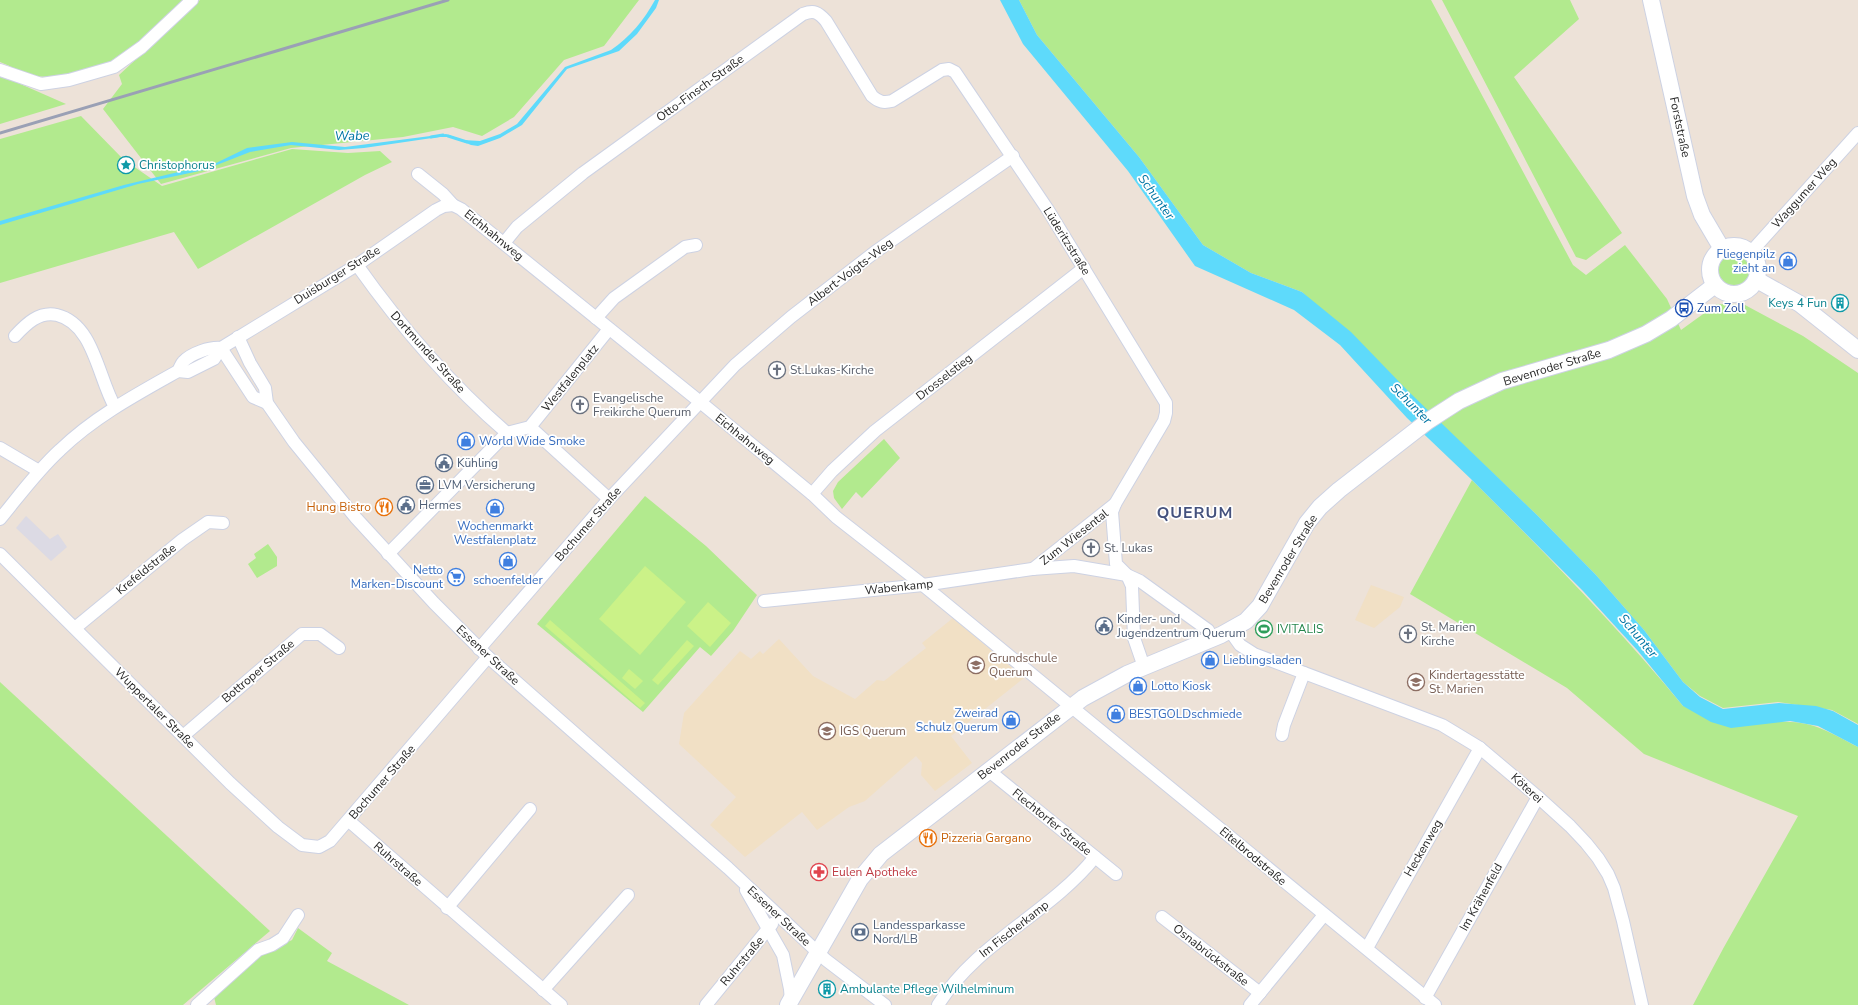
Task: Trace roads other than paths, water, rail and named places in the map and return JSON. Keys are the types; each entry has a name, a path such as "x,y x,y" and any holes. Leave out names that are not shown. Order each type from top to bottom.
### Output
{"main road":[{"name":"Forststraße","path":"1651,0 1695,196 1706,224 1722,249"},
{"path":"1734,246 1746,248 1751,252 1758,265 1757,280 1749,289 1738,294 1726,293 1715,285 1711,276 1710,266 1714,256 1722,249 1734,246"},
{"path":"1757,280 1800,304 1858,350"},
{"name":"Bevenroder Straße","path":"789,1003 860,879 874,862 890,847 1071,706 1112,682 1230,631 1246,621 1260,606 1306,523 1320,507 1415,431 1439,414 1482,390 1502,381 1609,350 1646,334 1671,319 1715,285"}],"street":[{"path":"0,70 41,84 69,80 114,67 124,62 142,47 192,0"},
{"name":"Otto-Finsch-Straße","path":"504,243 517,227 583,173 803,14 811,11 816,12 826,21 872,96 879,101 885,103 892,100 942,70 949,69"},
{"name":"Lüderitzstraße","path":"949,69 955,72 961,80 1013,156 1163,396 1166,407 1164,422"},
{"name":"Waggumer Weg","path":"1751,252 1858,133"},
{"name":"Albert-Voigts-Weg","path":"699,401 735,365 833,284 915,223 1013,156"},
{"name":"Eichhahnweg","path":"418,174 443,194 453,205 461,209 504,243 699,401 812,494 836,517 923,585 1071,706"},
{"name":"Duisburger Straße","path":"0,520 39,470 61,449 115,407 178,371 183,362 210,347 221,348 357,265 436,210 444,206 453,205"},
{"path":"596,318 614,298 685,247 696,245"},
{"name":"Dortmunder Straße","path":"357,265 387,307 418,345 459,389 507,433"},
{"name":"Drosselstieg","path":"812,494 832,471 875,431 1084,268"},
{"path":"15,336 24,326 34,319 45,315 63,317 71,321 81,330 88,341 107,392 115,407"},
{"name":"Westfalenplatz","path":"530,427 609,329"},
{"name":"Essener Straße","path":"238,337 250,363 265,388 267,403 324,480 388,554 488,658 740,879 818,952"},
{"name":"Essener Straße","path":"221,348 253,397 267,403"},
{"name":"Bochumer Straße","path":"479,648 609,499 699,401"},
{"name":"Zum Wiesental","path":"1127,575 1116,564 1112,512 1115,504 1164,422"},
{"path":"388,554 507,433 530,427 609,499"},
{"path":"0,448 39,470"},
{"name":"Zum Wiesental","path":"1032,569 1115,504"},
{"name":"Krefeldstraße","path":"75,628 153,562 192,533 208,522 223,522"},
{"name":"Wuppertaler Straße","path":"0,554 239,792 286,834 302,845 318,847"},
{"name":"Wabenkamp","path":"764,601 923,585 1032,569 1074,566 1127,575"},
{"path":"1127,575 1140,581 1208,630 1212,639"},
{"path":"1127,575 1132,586 1134,638 1144,667"},
{"name":"Köterei","path":"1230,631 1235,639 1247,651 1442,725 1480,748 1570,826 1586,844 1608,874 1614,888 1642,1005"},
{"name":"Bottroper Straße","path":"183,736 302,634 320,634 339,648"},
{"name":"Bochumer Straße","path":"318,847 330,841 349,821 488,658"},
{"path":"1282,735 1304,673"},
{"name":"Eitelbrodstraße","path":"1071,706 1430,1001"},
{"name":"Heckenweg","path":"1366,948 1480,748"},
{"name":"Flechtorfer Straße","path":"988,770 1116,874"},
{"name":"Im Krähenfeld","path":"1430,1001 1538,797"},
{"path":"447,908 530,809"},
{"name":"Ruhrstraße","path":"349,821 447,908 561,1005"},
{"name":"Im Fischerkamp","path":"938,1005 972,963 1067,886 1083,872 1095,857"},
{"name":"Essener Straße","path":"740,879 783,955 790,989 789,1003"},
{"path":"543,990 628,895"},
{"path":"197,1005 258,950 272,945 283,938 298,914"},
{"name":"Osnabrückstraße","path":"1250,1005 1324,915"},
{"name":"Ruhrstraße","path":"706,1005 779,916"},
{"name":"Osnabrückstraße","path":"1162,917 1260,993"},
{"path":"818,952 885,1005"}],"water":[{"path":"655,0 659,0 656,8 637,34 619,51 567,69 522,125 500,138 478,146 471,145 452,137 439,137 364,148 339,150 291,145 250,152 204,170 138,184 0,225 0,221 124,185 216,163 247,148 292,142 345,147 446,134 463,140 480,141 500,134 517,124 565,67 611,50 618,45 636,28"},
{"name":"Schunter","path":"1000,0 1019,0 1037,35 1139,157 1203,245 1251,273 1302,292 1351,332 1408,391 1538,516 1596,575 1644,630 1683,682 1700,697 1723,709 1779,703 1816,706 1833,711 1858,725 1858,747 1818,726 1790,721 1731,728 1711,722 1683,706 1638,651 1583,591 1472,480 1407,418 1340,345 1294,310 1195,266 1128,171 1023,44"}],"waterway":[{"name":"Wabe","path":"431,137 443,135"},
{"name":"Wabe","path":"448,136 467,142"}],"railway":[{"path":"0,133 448,0"}],"place":[{"name":"Christophorus","path":"126,165"},
{"name":"Fliegenpilz zieht an","path":"1788,261"},
{"name":"Keys 4 Fun","path":"1840,303"},
{"name":"Zum Zoll","path":"1684,308"},
{"name":"St.Lukas-Kirche","path":"777,370"},
{"name":"Evangelische Freikirche Querum","path":"580,405"},
{"name":"World Wide Smoke","path":"466,441"},
{"name":"Kühling","path":"444,463"},
{"name":"LVM Versicherung","path":"425,485"},
{"name":"Hermes","path":"406,505"},
{"name":"Hung Bistro","path":"384,507"},
{"name":"Wochenmarkt Westfalenplatz","path":"495,508"},
{"name":"St. Lukas","path":"1091,548"},
{"name":"schoenfelder","path":"508,561"},
{"name":"Netto Marken-Discount","path":"456,577"},
{"name":"Kinder- und Jugendzentrum Querum","path":"1104,626"},
{"name":"IVITALIS","path":"1264,629"},
{"name":"St. Marien Kirche","path":"1408,634"},
{"name":"Lieblingsladen","path":"1210,660"},
{"name":"Grundschule Querum","path":"976,665"},
{"name":"Kindertagesstätte St. Marien","path":"1416,682"},
{"name":"Lotto Kiosk","path":"1138,686"},
{"name":"BESTGOLDschmiede","path":"1116,714"},
{"name":"Zweirad Schulz Querum","path":"1011,720"},
{"name":"IGS Querum","path":"827,731"},
{"name":"Pizzeria Gargano","path":"928,838"},
{"name":"Eulen Apotheke","path":"819,872"},
{"name":"Landessparkasse Nord/LB","path":"860,932"},
{"name":"Ambulante Pflege Wilhelminum","path":"827,989"}],"district":[{"name":"QUERUM","path":"1195,513"}]}
